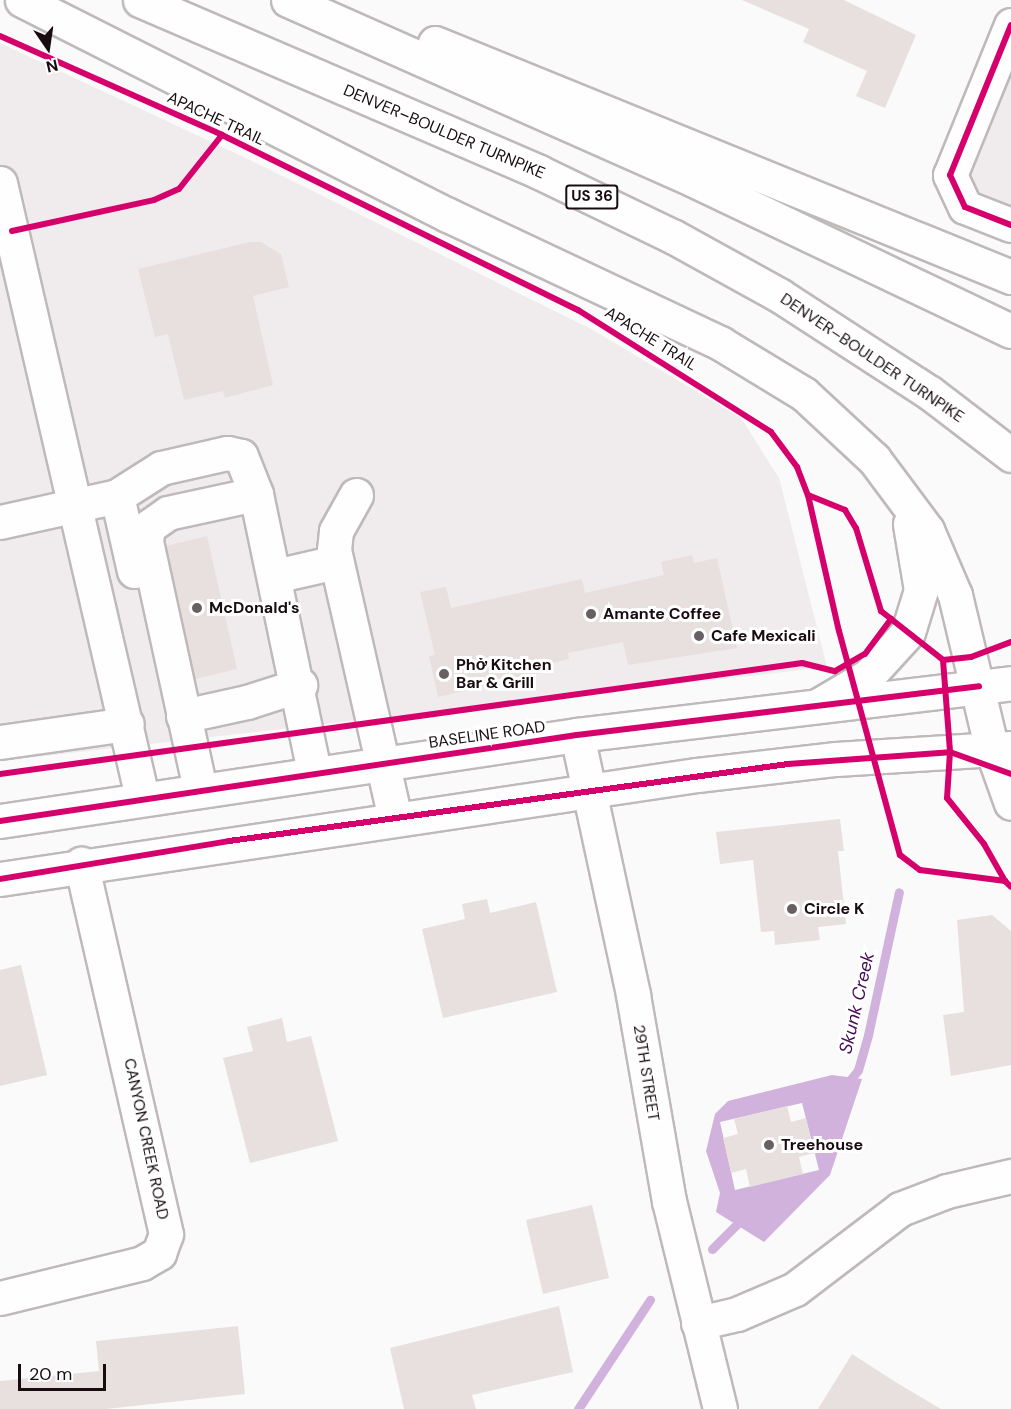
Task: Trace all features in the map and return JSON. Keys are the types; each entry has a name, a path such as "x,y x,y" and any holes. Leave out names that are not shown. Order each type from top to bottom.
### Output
{"main road":[{"path":"22,0 448,215 720,343 804,394 858,442 891,478 917,513 946,571 979,686 1002,749 1011,803"},
{"name":"DENVER–BOULDER TURNPIKE","path":"140,0 539,172 675,237 779,295 930,393 1011,455"},
{"path":"288,0 693,180 1011,331"},
{"path":"322,0 522,75 835,208 1011,277"},
{"path":"1011,25 950,175 965,207 1011,225"},
{"path":"0,183 127,724 142,797"},
{"path":"0,522 117,496 161,468 227,453 241,456 253,482 275,576 300,685 314,772"},
{"path":"819,705 882,664 908,632 916,614 919,559 891,478"},
{"path":"200,789 146,541 148,527 168,513 253,482"},
{"path":"356,495 336,531 336,562 395,818"},
{"path":"117,496 161,692 183,716"},
{"path":"275,576 336,562"},
{"name":"BASELINE ROAD","path":"0,821 142,797 577,735 1011,683"},
{"path":"183,716 300,685"},
{"path":"0,742 127,724"},
{"name":"29TH STREET","path":"577,735 633,995 660,1158 720,1409"},
{"path":"0,879 81,864 395,818 797,763 1002,749"},
{"name":"CANYON CREEK ROAD","path":"0,1298 142,1263 159,1252 166,1234 81,864"},
{"path":"698,1323 737,1314 789,1293 900,1209 947,1191 1011,1176"}],"shaded area":[{"path":"1011,25 1011,225 974,212 952,164"},
{"path":"0,43 254,162 593,330 741,418 779,478 827,667 0,761"},
{"path":"832,1075 862,1079 830,1175 764,1242 716,1212 720,1193 706,1151 715,1114 728,1101","holes":["802,1103 819,1170 735,1190 720,1122"]}],"building":[{"path":"742,0 844,0 916,35 885,108 856,96 867,71 803,42 809,29"},
{"path":"250,242 261,242 281,254 289,287 253,296 273,385 225,398 223,391 184,400 168,334 155,337 138,269"},
{"name":"McDonald's","path":"207,536 237,669 195,679 166,546"},
{"path":"692,555 694,563 717,558 737,648 628,665 623,642 568,653 569,659 540,666 541,673 438,697 429,656 435,655 420,592 446,587 451,608 582,579 585,593 664,575 661,562"},
{"path":"840,819 844,851 838,851 846,924 818,927 820,940 775,945 774,931 761,932 753,860 720,864 716,832"},
{"path":"487,899 490,913 536,902 557,992 443,1018 422,929 465,919 462,904"},
{"path":"992,915 1011,931 1011,1065 951,1076 943,1015 964,1012 957,920"},
{"path":"21,965 47,1075 0,1086 0,970"},
{"path":"282,1018 287,1042 311,1036 338,1141 250,1163 223,1058 253,1051 247,1027"},
{"name":"Treehouse","path":"787,1106 791,1122 806,1118 814,1153 799,1157 803,1174 750,1187 746,1169 731,1173 723,1138 738,1134 734,1119"},
{"path":"592,1205 609,1278 543,1294 526,1220"},
{"path":"559,1306 573,1372 472,1395 476,1409 404,1409 390,1348"},
{"path":"238,1326 245,1394 106,1409 0,1409 0,1381 99,1371 96,1341"},
{"path":"852,1354 897,1383 941,1409 818,1409"}],"waterway":[{"name":"Skunk Creek","path":"846,1085 858,1070 868,1035 899,892"},
{"name":"Skunk Creek","path":"712,1249 744,1217"},
{"name":"Skunk Creek","path":"578,1409 650,1300"}],"cycle path":[{"path":"1011,25 950,175 965,207 1011,225"},
{"name":"APACHE TRAIL","path":"0,36 222,135 578,310 771,432 797,467 808,495 839,631 900,855 920,870 1005,881 1011,887"},
{"name":"APACHE TRAIL","path":"12,231 154,200 179,189 222,135"},
{"path":"808,495 845,510 856,528 881,611 943,660 971,657 1011,642"},
{"path":"0,774 802,663 835,671 865,654 891,619"},
{"path":"943,660 950,752 947,798 984,844 1005,881"},
{"path":"0,821 577,735 979,686"},
{"path":"0,879 229,841 788,764 950,752 1011,774"}],"place":[{"name":"McDonald's","path":"197,608"},
{"name":"Amante Coffee","path":"591,614"},
{"name":"Cafe Mexicali","path":"699,636"},
{"name":"Phở Kitchen Bar & Grill","path":"444,674"},
{"name":"Circle K","path":"792,909"},
{"name":"Treehouse","path":"769,1145"}]}
